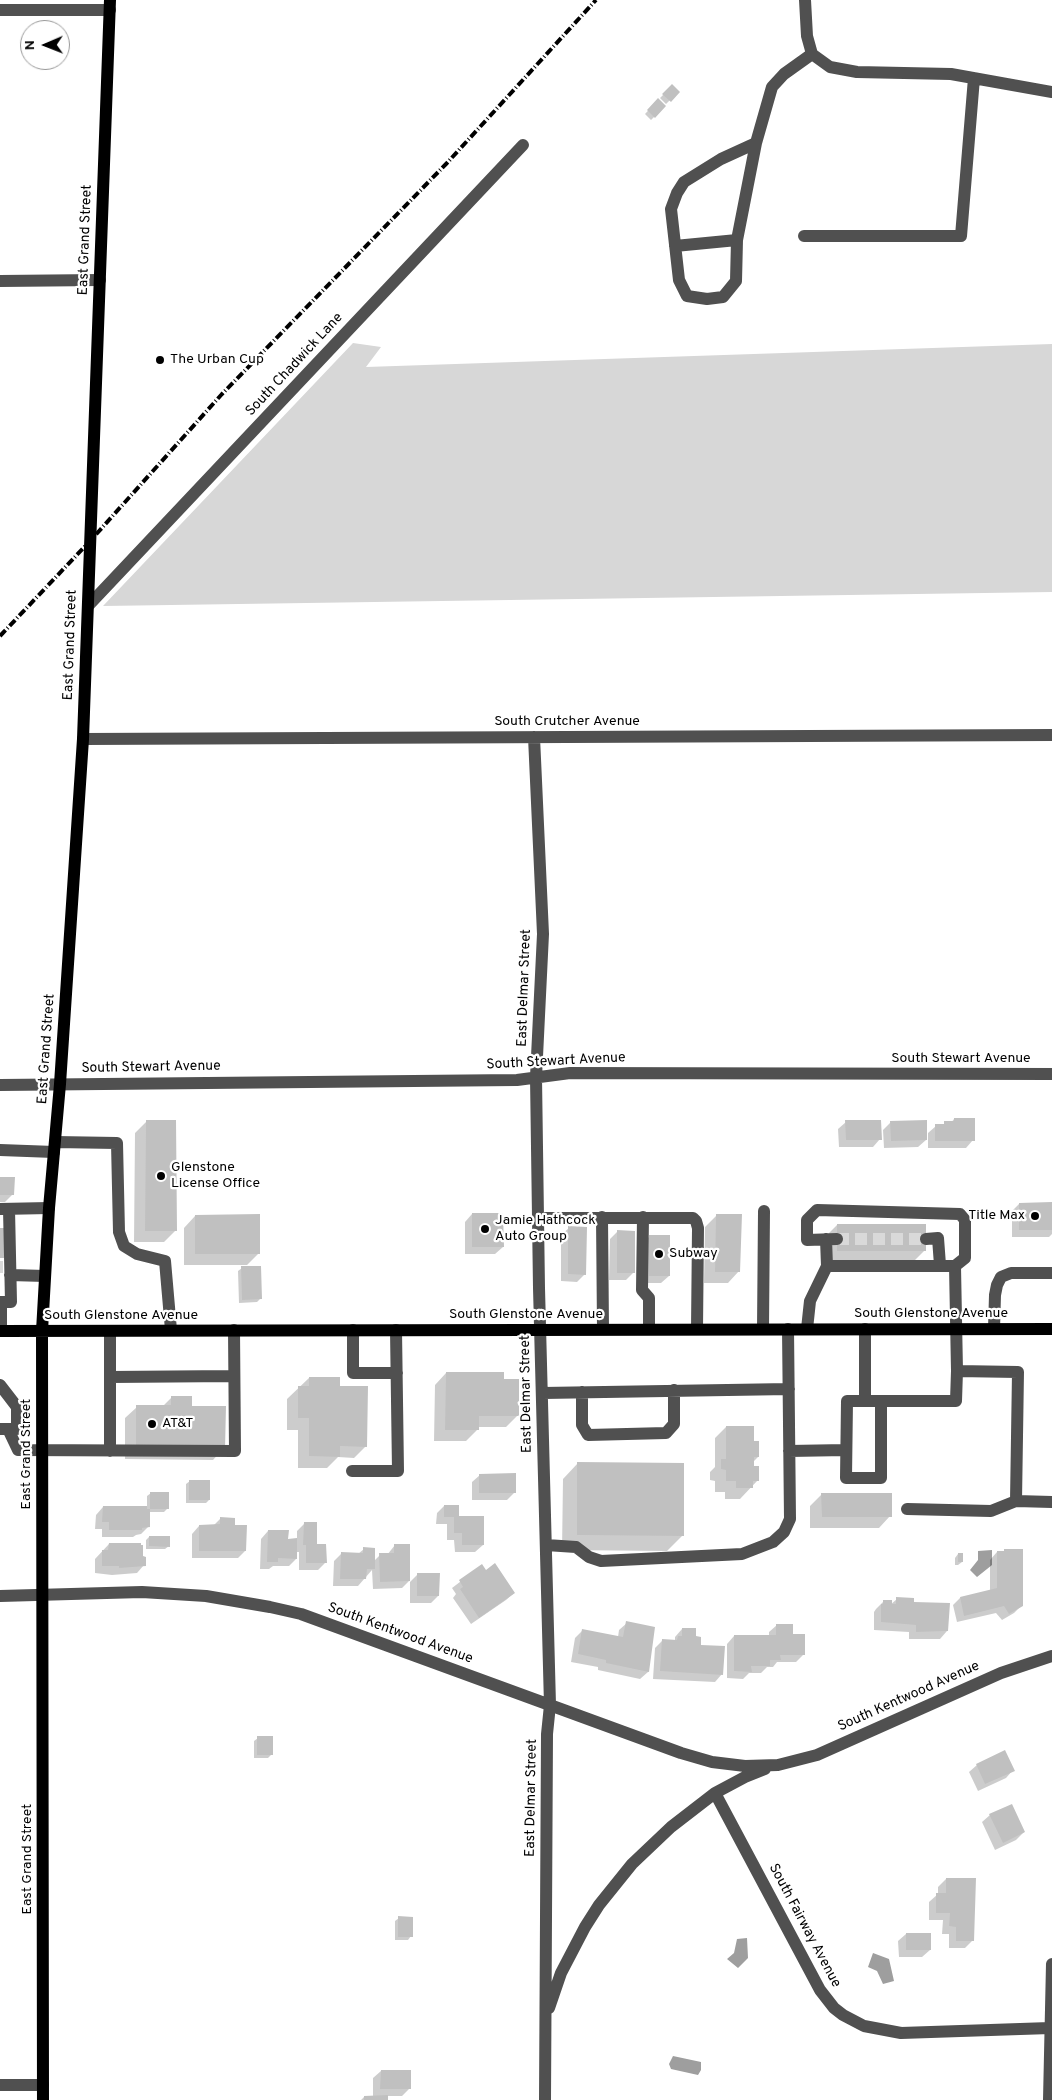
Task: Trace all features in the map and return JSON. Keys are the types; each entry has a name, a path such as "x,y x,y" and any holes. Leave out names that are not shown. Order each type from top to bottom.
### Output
{"main road":[{"name":"East Grand Street","path":"44,2100 42,1331 82,738 110,5"},
{"name":"South Glenstone Avenue","path":"1,1330 1052,1329"}],"street":[{"path":"805,0 807,36 812,54 830,67 857,72 951,74 1052,92"},
{"path":"0,10 110,5"},
{"path":"756,143 721,159 684,182 677,193 671,209 679,280 687,296 707,299 724,297 736,281 737,240 756,143 772,87 784,74 812,54"},
{"path":"804,236 961,236 974,78"},
{"name":"South Chadwick Lane","path":"88,606 523,145"},
{"path":"675,246 737,240"},
{"path":"0,281 100,280"},
{"name":"South Crutcher Avenue","path":"82,738 1052,736"},
{"name":"East Delmar Street","path":"534,737 543,934 536,1077 550,1705 547,1734 545,2100"},
{"name":"South Stewart Avenue","path":"0,1085 517,1080 570,1073 1052,1074"},
{"path":"0,1150 117,1143 119,1232 124,1246 137,1254 165,1262 171,1330"},
{"path":"1,1330 0,1302 11,1302 7,1273 4,1209 50,1208"},
{"path":"807,1329 810,1301 827,1266 831,1239 807,1240 807,1220 817,1210 960,1214 965,1220 965,1258 955,1266 827,1266"},
{"path":"763,1329 764,1211"},
{"path":"538,1218 686,1216 693,1218 696,1221 697,1329"},
{"path":"602,1217 603,1330"},
{"path":"643,1217 642,1290 649,1298 649,1329"},
{"path":"926,1239 938,1238 940,1266"},
{"path":"881,1401 881,1478 846,1478 846,1402 865,1401 881,1401 956,1401 955,1266"},
{"path":"7,1273 45,1276"},
{"path":"994,1329 995,1295 1001,1277 1012,1273 1052,1273"},
{"path":"546,1546 576,1547 589,1557 601,1561 742,1554 773,1542 784,1532 790,1519 788,1329"},
{"path":"865,1329 865,1401"},
{"path":"4,1429 18,1450 235,1451 234,1330"},
{"path":"353,1330 353,1373 397,1373"},
{"path":"352,1472 398,1471 396,1330"},
{"path":"110,1331 110,1451"},
{"path":"957,1371 1018,1372 1016,1501"},
{"path":"110,1377 234,1376"},
{"path":"0,1384 17,1406 17,1430 4,1429"},
{"path":"543,1392 789,1389"},
{"path":"582,1392 582,1425 588,1435 666,1433 674,1424 674,1390"},
{"path":"789,1451 846,1450"},
{"path":"907,1508 991,1511 1016,1501 1052,1502"},
{"name":"South Kentwood Avenue","path":"0,1596 110,1591 158,1592 206,1596 270,1607 301,1614 696,1758 745,1766 778,1765"},
{"name":"South Kentwood Avenue","path":"716,1793 745,1777 778,1765 818,1755 1001,1672 1052,1656"},
{"name":"East Delmar Street","path":"545,2020 561,1972 585,1927 599,1906 632,1864 651,1845 693,1809 716,1793"},
{"name":"South Fairway Avenue","path":"716,1793 820,1990 834,2008 843,2015 876,2030 901,2033 1050,2028"},
{"path":"1049,2100 1052,1964"},
{"path":"0,2085 43,2085"}],"shaded area":[{"path":"353,343 381,347 366,367 1052,344 1052,592 103,606"},
{"path":"992,1550 992,1565 977,1577 970,1570 978,1560 978,1551"},
{"path":"747,1938 748,1958 738,1968 727,1959 734,1953 737,1939"},
{"path":"873,1953 889,1959 894,1981 883,1984 877,1971 868,1967"},
{"path":"673,2056 701,2062 701,2070 698,2075 671,2069 669,2064"}],"building":[{"path":"672,84 680,92 671,102 662,94"},
{"path":"658,98 666,106 655,118 647,110"},
{"path":"954,1118 975,1118 975,1141 935,1141 935,1124 944,1124 944,1121 954,1121"},
{"name":"Glenstone License Office","path":"146,1120 176,1120 177,1231 145,1231"},
{"path":"845,1120 881,1120 882,1140 846,1140"},
{"path":"927,1120 927,1140 891,1141 890,1121"},
{"path":"0,1177 15,1177 14,1195 0,1195"},
{"name":"Title Max","path":"1052,1202 1052,1230 1019,1230 1019,1203"},
{"path":"472,1213 503,1213 504,1247 472,1247"},
{"path":"260,1214 260,1254 195,1254 195,1215"},
{"path":"716,1214 742,1214 740,1272 715,1272"},
{"path":"837,1224 926,1224 926,1251 837,1251"},
{"path":"568,1226 587,1227 586,1275 568,1274"},
{"path":"0,1228 4,1228 4,1258 0,1258"},
{"path":"617,1230 635,1231 635,1273 617,1273"},
{"path":"649,1235 670,1235 670,1276 649,1276"},
{"path":"241,1266 261,1266 262,1299 242,1300"},
{"path":"446,1372 504,1372 504,1379 519,1379 519,1416 479,1416 479,1430 445,1430"},
{"path":"309,1377 340,1377 340,1386 368,1386 367,1447 340,1446 340,1457 309,1456 309,1418 298,1418 298,1386 309,1386"},
{"path":"171,1396 192,1396 192,1406 226,1406 225,1449 136,1448 136,1405 171,1405"},
{"path":"726,1426 754,1426 754,1441 759,1441 759,1457 754,1457 754,1466 759,1466 759,1481 753,1481 753,1488 736,1488 736,1481 726,1481 726,1470 721,1469 721,1459 726,1459"},
{"path":"577,1462 684,1463 684,1536 577,1535"},
{"path":"516,1473 516,1493 479,1493 479,1474"},
{"path":"189,1480 210,1480 210,1500 189,1500"},
{"path":"150,1492 169,1492 169,1509 150,1509"},
{"path":"821,1493 892,1493 892,1517 822,1517"},
{"path":"444,1505 459,1505 459,1516 484,1516 484,1545 462,1545 462,1533 454,1533 454,1517 444,1517"},
{"path":"103,1506 147,1506 147,1509 150,1509 150,1527 142,1528 142,1530 109,1530 109,1522 102,1522"},
{"path":"220,1517 235,1518 235,1525 247,1525 246,1551 199,1551 199,1525 220,1524"},
{"path":"304,1522 317,1522 317,1544 326,1544 327,1563 306,1563 306,1545 303,1545"},
{"path":"268,1530 289,1530 288,1539 297,1538 297,1559 278,1558 278,1562 267,1562"},
{"path":"149,1536 170,1536 170,1547 149,1546"},
{"path":"109,1543 141,1543 143,1545 143,1556 146,1557 146,1566 119,1568 119,1566 102,1566 102,1550 108,1550"},
{"path":"394,1544 410,1544 410,1581 380,1582 379,1553 394,1553"},
{"path":"363,1547 375,1548 375,1569 367,1569 366,1579 340,1579 341,1552 363,1553"},
{"path":"1004,1549 1023,1549 1023,1606 1009,1614 1004,1606 964,1616 960,1597 997,1588 997,1551 1004,1551"},
{"path":"958,1553 963,1553 963,1562 958,1562"},
{"path":"495,1563 515,1593 479,1618 460,1589 463,1587 459,1580 482,1564 486,1570"},
{"path":"417,1573 440,1573 439,1596 417,1596"},
{"path":"896,1597 914,1598 914,1602 950,1603 948,1631 916,1632 916,1625 881,1622 881,1604 883,1604 883,1600 892,1600 892,1604 896,1604"},
{"path":"626,1621 655,1627 649,1672 606,1663 606,1660 578,1654 582,1629 623,1637"},
{"path":"776,1624 793,1624 793,1634 805,1634 805,1655 780,1655 781,1660 770,1660 770,1666 751,1666 752,1672 734,1671 734,1635 776,1635"},
{"path":"682,1628 696,1628 696,1636 701,1637 701,1645 725,1646 723,1675 660,1671 662,1639 677,1640 678,1636 682,1636"},
{"path":"257,1736 273,1736 273,1755 257,1755"},
{"path":"1005,1750 1015,1771 985,1784 976,1764"},
{"path":"1012,1804 1025,1832 1003,1843 989,1814"},
{"path":"946,1878 976,1878 974,1941 956,1941 956,1927 949,1926 950,1913 936,1913 936,1893 946,1893"},
{"path":"398,1916 413,1917 413,1937 398,1937"},
{"path":"906,1933 931,1933 931,1950 906,1950"},
{"path":"381,2070 411,2070 411,2089 380,2089"},
{"path":"388,2095 388,2100 364,2100 364,2096"}],"tunnel":[{"path":"837,1239 926,1239"}],"railway":[{"path":"0,636 91,540 222,394 447,163 596,0"}],"place":[{"name":"The Urban Cup","path":"160,360"},
{"name":"Glenstone License Office","path":"161,1176"},
{"name":"Title Max","path":"1035,1216"},
{"name":"Jamie Hathcock Auto Group","path":"485,1229"},
{"name":"Subway","path":"659,1254"},
{"name":"AT&T","path":"152,1424"}]}
